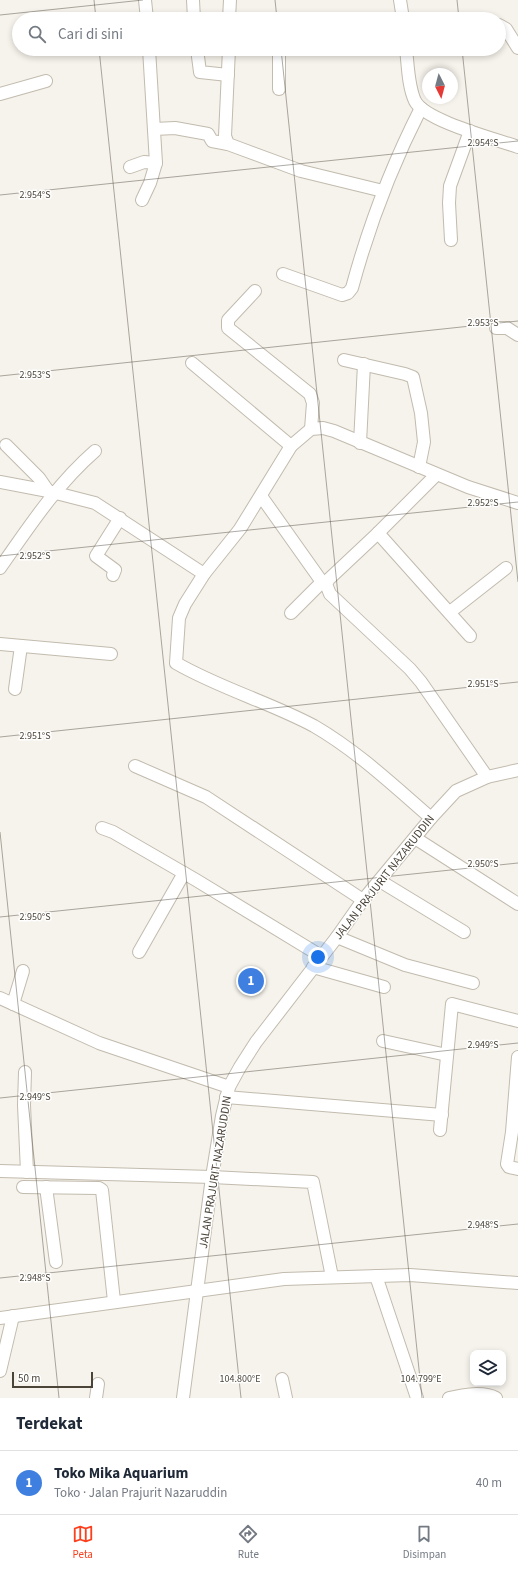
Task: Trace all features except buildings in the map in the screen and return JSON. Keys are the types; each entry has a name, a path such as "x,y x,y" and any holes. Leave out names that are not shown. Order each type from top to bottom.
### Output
{"street":[{"path":"146,0 147,12"},
{"path":"193,0 194,12"},
{"path":"229,12 230,0"},
{"path":"400,0 402,12"},
{"path":"506,29 518,48"},
{"path":"142,200 150,183 156,163 149,56"},
{"path":"198,56 200,72 228,75"},
{"path":"228,144 225,136 229,56"},
{"path":"279,56 279,89"},
{"path":"407,56 415,101 421,108 439,119 518,147"},
{"path":"0,94 46,81"},
{"path":"284,274 342,295 348,293 352,288 362,248 396,156 421,108"},
{"path":"154,129 175,128 208,134 212,141 228,144 301,170 383,191"},
{"path":"451,240 448,203 450,186 470,130"},
{"path":"130,167 144,162 156,163"},
{"path":"255,291 228,320 228,328 310,394 313,403 311,429"},
{"path":"496,328 507,328 518,334"},
{"path":"344,360 405,374 413,378 421,412 424,442 419,467"},
{"path":"192,363 291,446"},
{"path":"360,443 364,364"},
{"path":"431,818 357,754 335,739 312,726 176,663 179,618 184,604 204,574 240,529 291,446 311,429 322,428 334,430 360,443 436,475 518,503"},
{"path":"6,445 51,492"},
{"path":"0,568 51,492 95,451"},
{"path":"291,614 378,533 436,475"},
{"path":"0,482 51,492 95,503 204,574"},
{"path":"261,496 324,583 330,594 410,669 421,682 487,777"},
{"path":"113,575 115,570 96,556 120,518"},
{"path":"378,533 470,636"},
{"path":"450,612 506,568"},
{"path":"0,644 111,654"},
{"path":"15,689 21,646"},
{"path":"135,766 206,797 364,900"},
{"name":"JALAN PRAJURIT NAZARUDDIN","path":"182,1398 212,1177 228,1092 256,1042 364,900 431,818 456,791 487,777 518,770"},
{"path":"102,828 113,832 184,873 321,956"},
{"path":"415,838 518,904"},
{"path":"139,952 184,873"},
{"path":"380,881 464,932"},
{"path":"337,937 405,965 473,983"},
{"path":"313,967 384,987"},
{"path":"13,1004 23,971"},
{"path":"0,998 99,1043 228,1092 442,1115"},
{"path":"440,1130 452,1004 518,1021"},
{"path":"383,1041 447,1055"},
{"path":"518,1057 515,1132 507,1164 509,1167 518,1169"},
{"path":"25,1072 24,1106 27,1172"},
{"path":"0,1171 212,1177 313,1182 332,1277"},
{"path":"23,1187 99,1188 102,1190 114,1301"},
{"path":"46,1187 56,1262"},
{"path":"0,1318 197,1289 284,1279 410,1275 518,1283"},
{"path":"376,1276 417,1398"},
{"path":"0,1371 13,1316"},
{"path":"282,1379 286,1398"},
{"path":"96,1398 98,1384"},
{"path":"449,1398 466,1395 492,1396 496,1398"}],"place":[{"name":"Toko Mika Aquarium","path":"251,981"}]}
